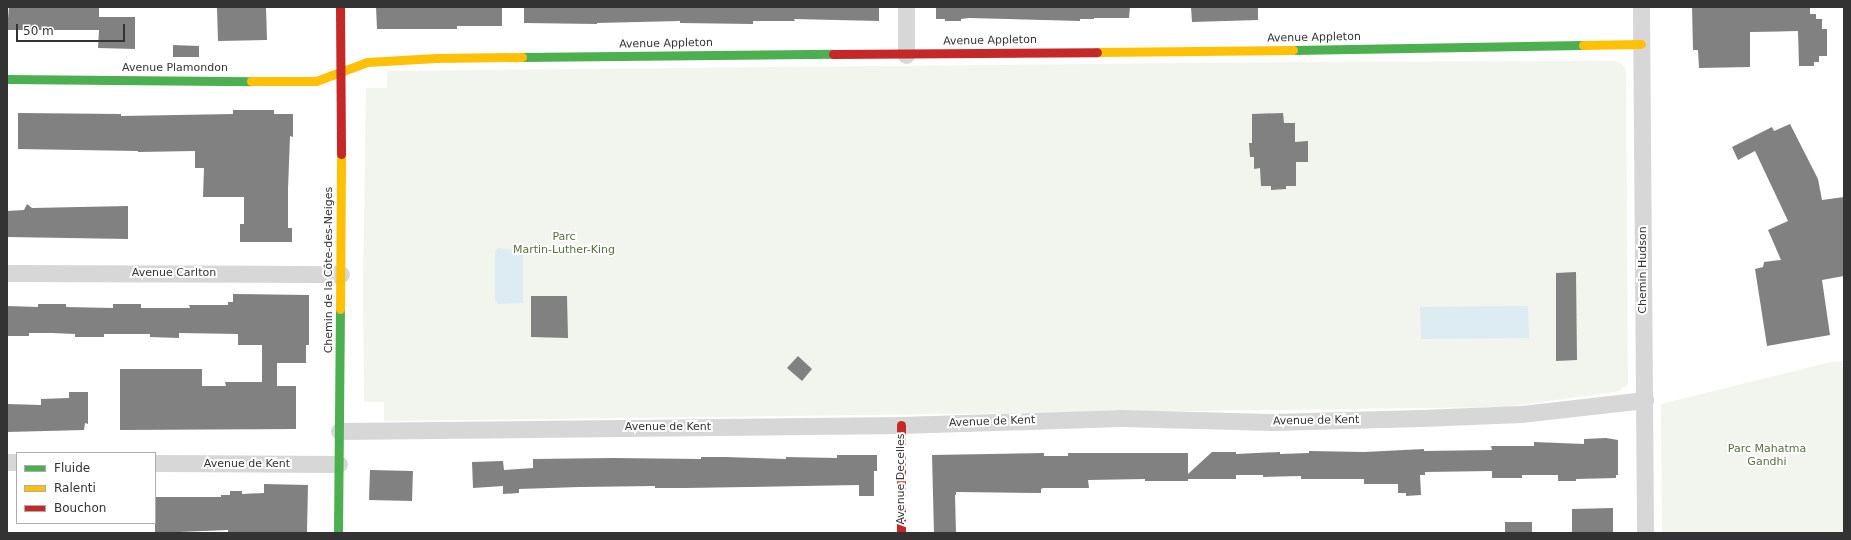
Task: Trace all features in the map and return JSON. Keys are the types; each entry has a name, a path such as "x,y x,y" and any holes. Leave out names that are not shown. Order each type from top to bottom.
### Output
{"street":[{"name":"Chemin de la Côte-des-Neiges","path":"338,533 341,274 340,7"},
{"path":"906,7 906,55"},
{"name":"Chemin Hudson","path":"1641,7 1645,533"},
{"name":"Avenue Appleton","path":"341,72 367,62 436,58 906,55 1332,50 1641,44"},
{"name":"Avenue Plamondon","path":"7,79 316,81 341,72"},
{"name":"Avenue Carlton","path":"7,272 341,274"},
{"name":"Avenue de Kent","path":"339,431 901,425 1120,418 1265,422 1521,414 1645,400"},
{"name":"Avenue Decelles","path":"901,425 901,533"},
{"name":"Avenue de Kent","path":"156,464 339,464"}],"green space":[{"name":"Parc Martin-Luther-King","path":"1294,62 1620,62 1626,70 1628,383 1627,386 1621,388 1621,391 1505,407 384,421 384,402 364,402 363,284 366,88 387,88 387,71"},
{"name":"Parc Mahatma Gandhi","path":"1844,361 1844,533 1662,533 1661,404 1830,362"}],"shaded area":[{"path":"498,248 523,251 523,303 498,304 495,300 495,251"},
{"path":"1528,306 1529,338 1421,339 1420,307"}],"building":[{"path":"9,7 99,7 99,17 135,17 135,49 98,48 99,30 7,30"},
{"path":"266,7 267,40 218,41 217,8"},
{"path":"376,7 502,7 502,26 457,26 457,29 377,29"},
{"path":"524,7 879,7 879,21 794,19 795,21 753,21 753,24 680,23 680,21 597,24 524,23"},
{"path":"936,7 1130,7 1129,18 1094,18 1080,19 1080,21 969,18 961,19 961,21 945,21 945,19 936,19"},
{"path":"1191,7 1258,7 1258,20 1192,22"},
{"path":"1692,7 1810,7 1810,14 1816,14 1816,19 1822,19 1822,29 1827,29 1827,56 1819,56 1819,62 1814,62 1814,66 1799,66 1798,31 1750,32 1750,67 1699,68 1698,50 1693,50"},
{"path":"173,45 199,46 199,57 173,57"},
{"path":"233,110 274,110 274,114 293,114 293,137 290,136 288,189 288,228 292,228 292,242 240,242 240,224 244,224 244,197 203,197 204,168 195,168 195,151 138,152 18,149 18,113 121,114 121,116 233,114"},
{"path":"1283,113 1284,123 1295,123 1295,142 1308,141 1308,162 1296,162 1296,186 1286,186 1286,189 1271,190 1271,186 1261,186 1260,168 1254,169 1254,157 1250,157 1249,143 1252,143 1252,114"},
{"path":"1790,124 1818,179 1822,200 1844,197 1844,276 1822,280 1830,335 1767,346 1755,269 1763,267 1764,262 1781,260 1768,230 1788,221 1755,151 1738,160 1732,147 1772,127 1774,131"},
{"path":"27,204 32,208 128,206 128,239 7,237 7,211 24,210"},
{"path":"1576,272 1577,360 1556,361 1556,273"},
{"path":"233,294 309,295 309,345 306,345 306,363 277,363 277,386 296,386 296,429 120,430 120,369 202,369 202,386 226,386 225,382 262,382 262,345 238,345 238,334 179,333 179,338 150,337 150,334 104,334 104,337 75,337 75,334 29,333 29,336 7,336 7,306 38,307 38,304 66,304 66,307 113,308 113,304 141,304 141,308 190,308 189,305 228,305 228,302 233,302"},
{"path":"531,296 567,296 568,338 531,337"},
{"path":"798,356 812,369 802,381 787,368"},
{"path":"69,392 88,392 88,424 85,423 84,430 7,432 7,404 41,405 41,399 69,398"},
{"path":"1606,438 1618,440 1618,475 1616,475 1616,478 1558,481 1558,475 1522,475 1522,478 1492,478 1492,471 1425,472 1425,475 1420,475 1421,495 1406,496 1406,493 1398,493 1398,484 1364,484 1364,479 1301,479 1301,476 1263,477 1263,475 1236,475 1236,479 1188,479 1188,481 1145,481 1145,479 1088,480 1089,488 1043,488 1041,489 1041,493 956,492 956,533 934,533 932,455 1044,453 1044,456 1068,456 1068,453 1188,453 1188,474 1212,452 1236,452 1236,454 1280,452 1280,454 1309,453 1309,451 1364,452 1424,449 1424,451 1492,450 1491,446 1534,446 1534,442 1584,444 1584,439"},
{"path":"837,455 877,455 877,471 874,471 874,496 859,496 859,485 685,488 655,488 655,486 579,487 519,489 519,493 503,494 503,486 473,488 472,462 503,461 504,470 533,468 533,459 701,459 701,457 725,457 786,459 786,457 837,458"},
{"path":"370,470 413,471 412,501 369,500"},
{"path":"264,484 308,485 307,533 228,533 228,530 155,533 156,497 221,497 221,495 230,495 230,491 242,491 242,494 264,493"},
{"path":"1613,508 1613,533 1572,533 1572,509"},
{"path":"1505,522 1532,522 1532,533 1505,533"}],"traffic: fast":[{"path":"1293,50 1583,45"},
{"path":"522,57 833,54"},
{"path":"7,79 251,81"},
{"path":"338,533 340,309"}],"traffic: slow":[{"path":"1583,45 1641,44"},
{"path":"1097,52 1293,50"},
{"path":"251,81 316,81 367,62 436,58 522,57"},
{"path":"340,309 341,154"}],"traffic: jam":[{"path":"340,7 341,154"},
{"path":"833,54 1097,52"},
{"path":"901,425 901,533"}]}
